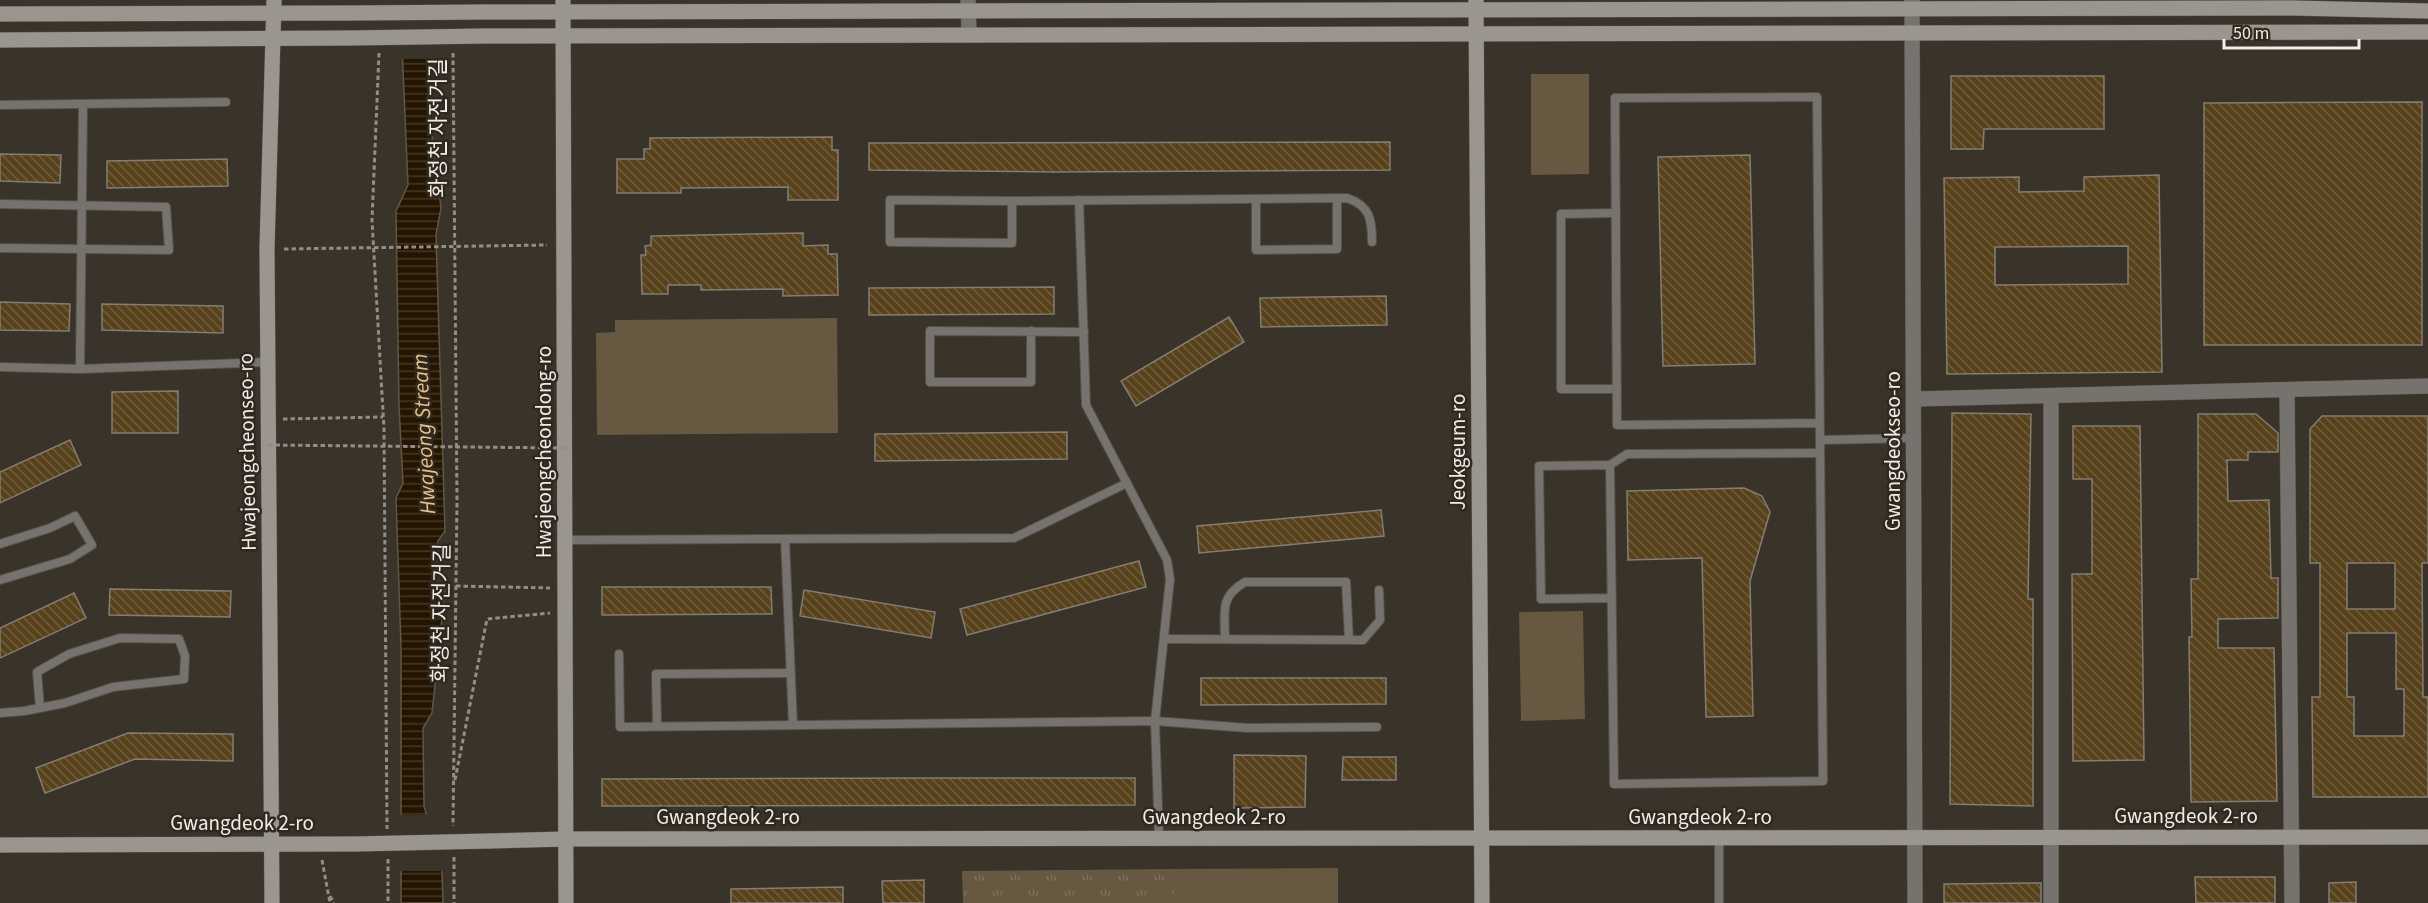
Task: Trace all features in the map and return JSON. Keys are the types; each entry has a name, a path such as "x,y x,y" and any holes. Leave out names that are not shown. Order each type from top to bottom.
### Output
{"street":[{"path":"0,14 274,6 352,13 485,12 563,6 1476,4 2292,4 2428,11"},
{"name":"Jeokgeum-ro","path":"1476,4 1482,903"},
{"name":"Gwangdeokseo-ro","path":"1912,4 1915,903"},
{"path":"968,5 969,34"},
{"name":"Hwajeongcheonseo-ro","path":"273,903 267,249 275,37 274,6"},
{"name":"Hwajeongcheondong-ro","path":"563,6 566,903"},
{"path":"0,40 564,34 2428,32"},
{"path":"1915,399 2428,387"},
{"path":"2287,390 2292,903"},
{"path":"2051,396 2051,903"},
{"name":"Gwangdeok 2-ro","path":"0,845 319,845 489,842 566,838 2428,837"}],"lane":[{"path":"1610,465 1614,784 1823,781 1820,423 1817,97 1615,98 1617,425 1820,423"},
{"path":"0,105 226,102"},
{"path":"80,369 83,105"},
{"path":"1256,199 1256,250 1337,249 1336,198"},
{"path":"1012,201 1012,243 890,242 890,200 1347,198 1360,203 1368,211 1372,222 1372,242"},
{"path":"1079,200 1086,405 1167,560 1170,579 1155,721 1159,838"},
{"path":"0,204 166,207 169,250 0,248"},
{"path":"1617,213 1561,214 1561,389 1617,389"},
{"path":"1031,331 1031,382 930,382 930,331 1031,331 1084,332"},
{"path":"0,367 80,369 267,362"},
{"path":"1820,440 1913,438"},
{"path":"1612,598 1541,599 1539,466 1610,465 1627,454 1820,453"},
{"path":"565,540 1014,538 1127,483"},
{"path":"0,544 50,528 75,516 92,545 70,559 0,580"},
{"path":"785,539 793,725"},
{"path":"1225,639 1225,600 1234,589 1245,582 1346,582 1349,640"},
{"path":"1164,639 1363,640 1380,620 1379,590"},
{"path":"0,713 40,708 65,703 113,687 184,680 185,656 179,639 120,638 69,654 37,672 40,708"},
{"path":"619,654 620,727 1155,721 1248,728 1377,727"},
{"path":"657,726 656,674 790,673"},
{"path":"1719,837 1719,903"}],"path":[{"path":"379,46 374,246 383,417 387,832"},
{"name":"화정천 자전거길","path":"453,46 456,586 453,837"},
{"path":"267,249 564,245"},
{"path":"268,420 383,417"},
{"path":"268,445 565,448"},
{"path":"456,586 565,588"},
{"path":"453,787 487,619 565,612"},
{"path":"319,845 332,903"},
{"path":"454,848 454,903"},
{"path":"388,856 388,903"}],"green space":[{"path":"1531,74 1589,74 1589,174 1531,175"},
{"path":"837,318 838,433 597,435 596,333 615,332 615,320"},
{"path":"1583,611 1585,719 1521,721 1519,612"},
{"path":"1338,868 1338,903 1174,903 1174,869"},
{"path":"1174,869 1174,903 963,903 962,871"}],"water":[{"name":"Hwajeong Stream","path":"400,0 428,0 428,103 441,208 436,235 445,531 438,541 433,578 445,590 432,713 423,728 424,806 442,872 443,903 401,903 401,647 396,498 403,483 399,406 396,211 408,185"}],"pier":[{"path":"397,0 431,0 431,59 400,59"},
{"path":"398,815 430,815 445,871 398,871"}],"building":[{"path":"1951,76 2104,76 2104,129 1984,129 1983,149 1951,149"},
{"path":"2422,102 2422,345 2204,345 2204,103"},
{"path":"832,137 832,150 838,150 838,200 788,200 788,187 681,188 681,193 617,193 617,159 644,159 644,149 650,149 650,138"},
{"path":"1390,142 1390,170 1055,172 869,170 869,143"},
{"path":"0,154 61,155 60,183 0,181"},
{"path":"1750,155 1755,364 1663,366 1658,157"},
{"path":"227,159 228,186 107,188 107,161"},
{"path":"2159,175 2162,372 1947,374 1944,178 2019,177 2019,192 2084,191 2084,177","holes":["2128,246 2128,284 1995,285 1995,247"]},
{"path":"803,233 803,246 828,245 828,254 837,254 838,295 783,296 783,289 701,290 701,285 668,285 668,294 642,294 641,255 646,255 645,246 651,245 651,236"},
{"path":"1054,287 1054,314 869,315 869,288"},
{"path":"1386,296 1387,325 1261,327 1260,298"},
{"path":"0,302 70,304 69,331 0,330"},
{"path":"102,304 223,306 223,333 102,330"},
{"path":"1229,317 1244,342 1136,406 1121,381"},
{"path":"178,391 178,433 112,433 112,392"},
{"path":"1952,413 2031,414 2028,599 2033,599 2033,806 1950,804"},
{"path":"2198,414 2256,414 2278,433 2278,452 2248,452 2248,460 2227,460 2228,501 2269,500 2271,578 2278,578 2278,618 2218,619 2218,648 2274,648 2277,801 2191,802 2189,637 2192,637 2191,579 2198,579"},
{"path":"2322,416 2428,416 2428,563 2422,563 2423,697 2428,697 2428,797 2313,797 2312,697 2320,697 2320,563 2310,563 2310,429","holes":["2347,563 2395,563 2395,609 2347,609","2347,633 2396,633 2396,689 2404,689 2404,736 2354,736 2354,697 2347,697"]},
{"path":"2073,426 2140,426 2144,760 2073,761 2072,574 2092,574 2092,479 2073,479"},
{"path":"1067,432 1067,459 875,461 875,434"},
{"path":"70,440 81,465 0,503 0,472"},
{"path":"1744,488 1762,496 1770,512 1750,581 1753,716 1706,717 1702,558 1628,560 1627,491"},
{"path":"1381,510 1384,536 1199,553 1197,526"},
{"path":"1139,561 1146,587 967,635 960,609"},
{"path":"602,587 771,587 772,614 602,615"},
{"path":"110,589 231,591 230,617 109,615"},
{"path":"804,590 935,612 931,638 800,616"},
{"path":"74,593 86,618 0,658 0,628"},
{"path":"1201,678 1386,678 1386,704 1201,705"},
{"path":"128,733 233,734 233,761 135,759 45,793 36,768"},
{"path":"1234,755 1306,756 1305,807 1234,808"},
{"path":"1343,757 1396,757 1396,780 1342,780"},
{"path":"1135,778 1135,805 602,806 602,779"},
{"path":"2195,877 2275,877 2275,903 2196,903"},
{"path":"924,880 924,903 883,903 882,881"},
{"path":"2356,882 2356,903 2329,903 2329,883"},
{"path":"2041,883 2041,903 1944,903 1944,884"},
{"path":"843,887 843,903 731,903 731,889"}]}
